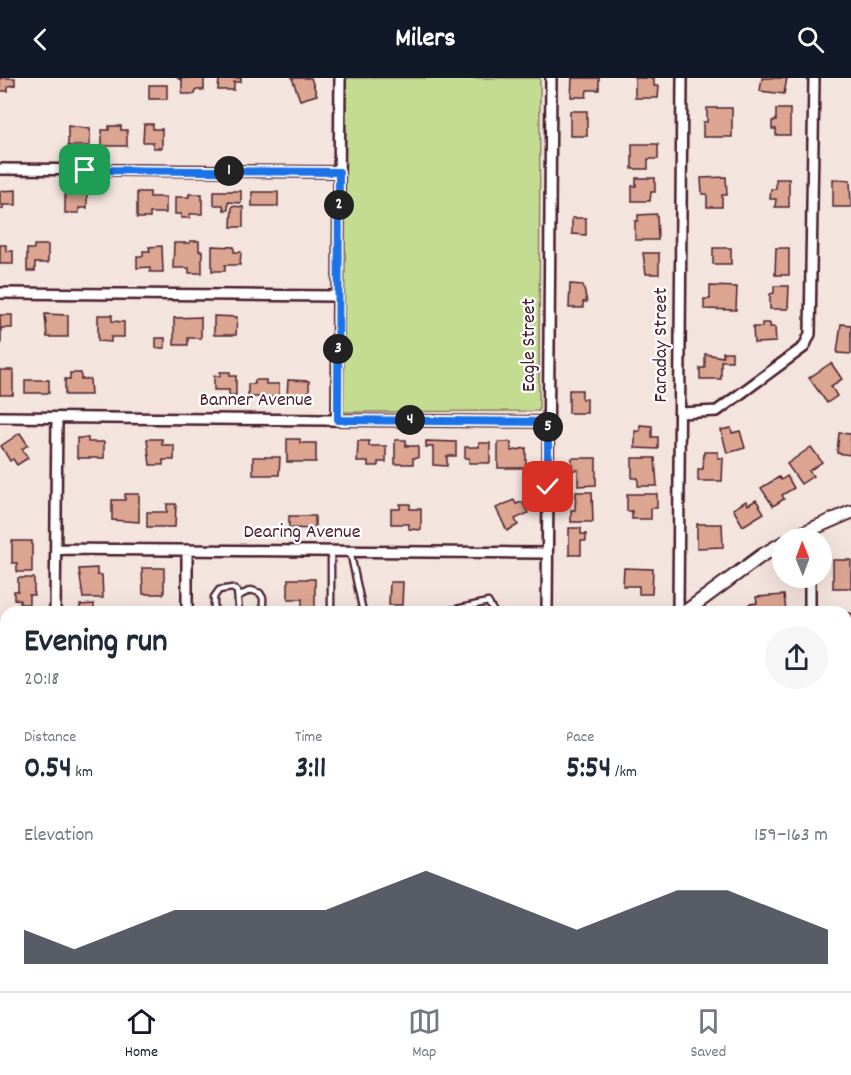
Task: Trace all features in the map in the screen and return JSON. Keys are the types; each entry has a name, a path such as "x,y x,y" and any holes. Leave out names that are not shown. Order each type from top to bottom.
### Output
{"street":[{"path":"338,420 340,78"},
{"name":"Eagle Street","path":"547,606 551,78"},
{"name":"Faraday Street","path":"678,606 682,78"},
{"path":"680,413 702,414 728,405 804,347 810,334 814,78"},
{"path":"0,169 339,172"},
{"path":"0,293 338,296"},
{"name":"Banner Avenue","path":"0,417 548,422"},
{"path":"55,606 57,418"},
{"path":"821,528 851,512"},
{"name":"Dearing Avenue","path":"56,549 547,553"},
{"path":"694,606 772,549"},
{"path":"187,550 187,606"},
{"path":"810,588 810,606"}],"lane":[{"path":"331,551 331,606"},
{"path":"350,551 362,606"},
{"path":"214,606 214,597 219,590 232,588 239,596 239,606"},
{"path":"239,596 251,590 260,593 263,606"},
{"path":"470,606 488,602 490,606"}],"green space":[{"path":"346,78 540,78 539,411 343,412"}],"building":[{"path":"0,78 15,78 15,85 8,86 8,91 0,91"},
{"path":"177,78 204,78 204,90 195,90 195,94 182,94 182,80"},
{"path":"215,78 241,78 241,82 234,82 234,90 218,90 219,80"},
{"path":"292,78 311,78 317,95 300,100"},
{"path":"572,78 599,78 599,90 587,90 586,97 571,97"},
{"path":"635,78 654,78 654,86 659,86 658,98 635,98"},
{"path":"762,78 787,78 784,94 760,91"},
{"path":"149,85 167,85 167,99 149,99"},
{"path":"707,108 732,108 732,137 703,137 703,122 707,122"},
{"path":"776,109 790,109 790,135 776,135 776,129 772,129 772,121 776,121"},
{"path":"570,111 587,111 587,136 570,136"},
{"path":"144,124 153,124 153,129 162,129 162,148 153,148 153,142 143,142"},
{"path":"68,126 90,129 90,146 68,146"},
{"path":"109,126 121,126 121,130 127,130 127,146 102,146 102,130 109,130"},
{"path":"632,144 658,144 658,159 648,159 648,169 632,169"},
{"path":"726,177 727,195 722,195 722,207 707,207 707,194 702,194 701,178"},
{"path":"636,178 655,178 655,192 651,192 650,201 632,201 632,186 636,186"},
{"path":"776,179 789,179 789,207 775,207 776,199 770,199 771,189 776,189"},
{"path":"833,179 850,180 851,207 833,207"},
{"path":"16,190 16,205 3,205 3,209 0,209 0,191"},
{"path":"65,191 87,191 87,208 79,208 79,213 65,213"},
{"path":"214,191 241,191 241,203 228,202 228,210 224,210 223,205 214,205"},
{"path":"137,192 150,192 150,197 166,197 166,213 150,213 150,218 137,218"},
{"path":"252,192 278,192 278,206 252,206"},
{"path":"189,194 202,194 202,214 190,214 190,218 181,218 181,214 175,214 175,197 189,197"},
{"path":"232,206 243,207 243,227 231,227"},
{"path":"657,214 658,240 635,240 635,221 638,221 638,215"},
{"path":"572,218 586,218 586,235 572,234"},
{"path":"190,241 199,241 199,251 202,251 202,273 189,273 189,268 173,268 174,243 190,243"},
{"path":"0,245 6,245 6,251 13,251 13,264 0,264"},
{"path":"34,245 48,245 48,263 35,263 35,271 27,271 27,249 34,249"},
{"path":"162,246 163,272 150,272 150,267 137,268 137,256 143,256 143,251 150,251 149,247"},
{"path":"212,246 234,247 234,252 241,252 240,265 225,265 225,271 212,271"},
{"path":"713,248 731,248 731,264 713,264"},
{"path":"776,248 789,248 789,275 775,275"},
{"path":"643,253 659,253 659,274 646,274"},
{"path":"570,284 583,285 587,302 583,302 583,308 569,308"},
{"path":"710,286 737,287 736,310 704,309 704,299 710,299"},
{"path":"774,286 789,286 788,309 770,309 770,294 774,293"},
{"path":"45,314 68,315 68,337 47,337"},
{"path":"0,315 12,315 12,328 1,328 1,345"},
{"path":"98,315 112,315 112,321 124,322 124,337 111,337 111,342 98,341"},
{"path":"214,316 237,317 236,335 214,335"},
{"path":"201,317 201,338 188,338 188,345 174,345 174,318"},
{"path":"762,323 770,323 770,327 775,327 776,342 754,343 753,327 762,327"},
{"path":"841,324 851,325 851,354 837,353"},
{"path":"156,338 165,338 165,348 156,348"},
{"path":"723,352 732,352 732,361 721,361 721,379 700,379 700,368 705,368 705,354 723,357"},
{"path":"831,363 842,379 831,386 837,396 827,403 809,378"},
{"path":"0,370 13,370 13,395 0,395"},
{"path":"220,372 230,372 230,376 236,376 236,395 229,395 229,390 214,390 214,376 220,376"},
{"path":"70,373 81,373 81,379 90,379 91,395 65,395 65,379 70,379"},
{"path":"25,380 49,380 49,393 25,393"},
{"path":"255,380 266,380 266,384 279,384 279,397 248,397 248,384 255,384"},
{"path":"288,380 309,381 309,397 287,396"},
{"path":"569,390 582,390 582,399 587,399 587,413 569,413"},
{"path":"640,425 652,426 652,437 658,437 658,449 635,448 635,431 640,431"},
{"path":"731,428 732,433 740,431 745,448 727,453 721,430"},
{"path":"20,433 28,445 22,449 28,458 17,465 13,459 10,461 1,446"},
{"path":"839,433 851,434 850,455 837,453"},
{"path":"77,438 88,438 88,442 104,442 104,458 77,458"},
{"path":"147,439 162,439 162,445 174,445 174,460 163,460 163,465 150,465"},
{"path":"287,439 300,439 300,443 316,443 316,462 287,462"},
{"path":"395,440 406,440 406,446 418,446 418,458 413,458 413,464 395,464"},
{"path":"358,441 369,441 369,446 386,446 386,462 378,462 378,466 368,466 368,462 357,462"},
{"path":"426,441 456,442 456,456 447,456 447,466 433,465 433,447 426,447"},
{"path":"498,442 511,442 511,451 526,448 526,468 498,468"},
{"path":"479,443 490,443 490,463 469,463 469,458 465,458 465,447 479,447"},
{"path":"811,447 822,462 809,471 813,476 801,484 787,464"},
{"path":"704,452 718,452 718,458 723,458 722,481 698,481 698,469 703,469"},
{"path":"253,457 280,457 279,475 253,475"},
{"path":"572,458 596,458 596,485 578,486 578,470 572,470"},
{"path":"632,458 655,458 657,486 638,486 638,478 632,478"},
{"path":"787,476 794,488 782,495 784,499 773,506 761,488 779,477 781,480"},
{"path":"576,492 592,492 593,522 571,522 571,510 575,510"},
{"path":"125,494 139,494 139,522 112,520 112,500 125,500"},
{"path":"627,494 657,494 657,508 651,508 651,519 632,519 632,511 627,511"},
{"path":"514,500 516,504 522,502 528,513 515,519 518,525 507,531 496,508"},
{"path":"756,500 764,513 743,526 733,509 746,501 748,505"},
{"path":"167,504 176,504 175,527 147,527 147,512 167,512"},
{"path":"400,504 410,504 410,509 421,509 421,530 409,529 409,524 391,524 391,509 400,509"},
{"path":"289,516 315,516 315,529 289,528"},
{"path":"697,524 722,524 723,547 697,548"},
{"path":"569,528 581,528 581,534 586,534 586,541 581,541 581,555 569,555"},
{"path":"12,541 32,541 32,572 17,572 17,563 12,563"},
{"path":"833,560 851,560 851,588 833,588"},
{"path":"97,568 97,575 102,575 103,598 83,598 79,569"},
{"path":"142,568 164,568 164,594 143,594"},
{"path":"624,568 653,569 652,594 639,594 639,586 623,586"},
{"path":"18,578 34,578 34,595 29,595 29,604 20,604 20,600 14,599 14,591 18,591"},
{"path":"288,579 315,579 315,606 302,606 302,599 288,599"},
{"path":"390,582 403,582 402,605 389,605"},
{"path":"784,595 785,606 749,606 749,604 757,603 756,597"}],"route":[{"path":"85,170 339,172 338,420 548,422 548,487"}]}
